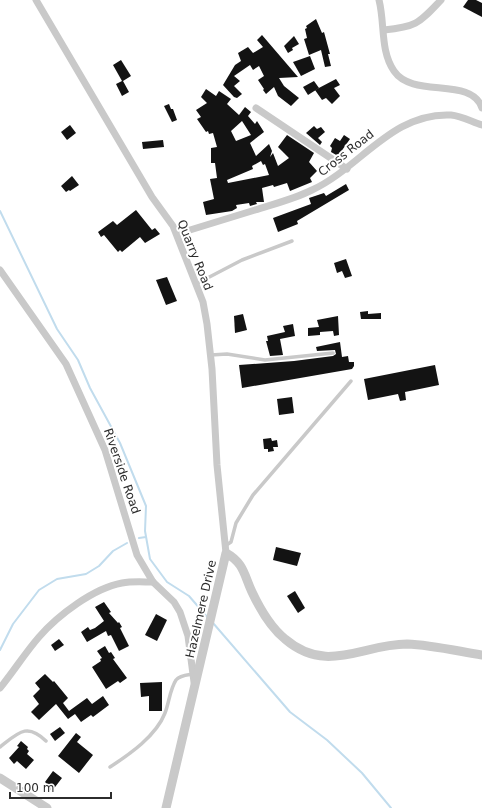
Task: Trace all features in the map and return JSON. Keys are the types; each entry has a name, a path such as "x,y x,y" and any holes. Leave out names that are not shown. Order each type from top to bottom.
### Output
{"street":[{"name":"Quarry Road","path":"36,0 152,197 169,219 203,302 211,355 218,464 226,550"},
{"path":"379,0 384,30 385,49 394,71 402,79 414,84 464,92 474,96 480,102 482,108"},
{"path":"384,30 401,28 419,23 440,0"},
{"path":"256,108 347,169"},
{"name":"Cross Road","path":"176,234 285,201 311,191 338,177 374,144 397,130 420,120 438,115 452,115 482,125"},
{"name":"Riverside Road","path":"0,270 66,364 105,450 137,555 153,582 174,602 180,612 188,636 195,688"},
{"name":"Hazelmere Drive","path":"166,808 226,550"},
{"name":"Hazelmere Drive","path":"226,550 239,562 254,597 271,625 285,640 300,649 318,656 341,657 388,645 406,644 482,655"},
{"path":"0,688 39,637 56,619 98,592 113,585 124,582 153,582"},
{"path":"0,778 47,808"}],"lane":[{"path":"196,284 242,260 292,241"},
{"path":"211,355 227,354 270,360 332,353"},
{"path":"226,550 231,542 236,522 253,495 351,381"},
{"path":"110,767 134,750 160,724 165,715 176,680 182,676 193,674"},
{"path":"0,747 16,734 27,730 38,733 46,741"}],"building":[{"path":"468,0 476,0 482,3 482,17 463,7"},
{"path":"316,19 322,33 324,32 330,54 328,54 331,66 325,67 321,50 309,55 304,39 307,38 305,29 307,28 306,26"},
{"path":"262,35 298,77 279,78 284,86 299,98 291,106 278,96 274,87 266,94 258,80 264,76 259,66 253,70 250,65 234,76 240,81 234,86 242,94 237,98 234,97 223,85 235,65 241,61 238,53 248,47 253,53 263,47 257,40"},
{"path":"294,36 299,44 292,48 293,50 288,53 284,46"},
{"path":"310,56 315,69 301,76 293,62"},
{"path":"121,60 131,76 123,81 129,92 122,96 116,84 122,81 113,65"},
{"path":"336,79 340,85 334,88 340,96 332,104 326,98 322,100 315,90"},
{"path":"314,81 319,88 308,95 303,87"},
{"path":"206,89 216,96 219,91 231,99 227,104 239,115 245,107 251,112 248,116 255,124 257,121 264,132 250,143 256,156 269,144 272,151 270,157 273,153 278,166 289,158 278,147 287,135 314,153 309,162 317,171 310,178 312,182 290,191 287,183 274,187 273,185 262,188 264,202 256,202 257,204 250,206 249,203 236,205 237,208 232,211 206,215 203,202 214,199 210,179 217,178 215,163 211,163 211,148 217,147 213,133 209,134 208,131 206,132 197,119 201,117 196,110 207,103 201,97","holes":["242,121 251,135 236,141 231,131","261,161 263,165 265,164 269,175 228,183 227,180 253,169 252,166"]},
{"path":"169,104 171,109 173,109 177,120 172,122 164,106"},
{"path":"70,125 76,133 67,140 61,132"},
{"path":"314,126 317,129 321,127 325,132 318,138 322,142 320,145 306,133"},
{"path":"344,135 350,139 338,156 331,152 332,148 330,146 335,138 340,141"},
{"path":"163,140 164,147 143,149 142,142"},
{"path":"72,176 79,185 66,192 61,186"},
{"path":"346,184 349,190 297,221 298,224 278,232 273,218 311,204 309,198 324,193 326,196"},
{"path":"136,210 152,230 155,228 160,234 145,243 140,237 122,252 120,250 118,252 104,235 101,237 98,232 113,221 117,225"},
{"path":"346,259 352,276 345,278 342,271 337,273 334,263"},
{"path":"167,277 177,301 166,305 156,280"},
{"path":"368,311 368,314 381,313 381,319 361,319 360,312"},
{"path":"243,314 247,330 235,333 234,316"},
{"path":"338,316 339,335 334,336 333,331 320,332 320,335 308,336 308,328 319,327 317,320"},
{"path":"293,324 295,336 280,339 283,355 270,356 266,341 268,341 267,336 285,332 283,326"},
{"path":"340,342 342,357 348,356 349,362 354,362 352,369 242,388 239,365 294,361 333,356 336,354 335,350 317,351 316,347"},
{"path":"435,365 439,385 405,392 406,400 400,401 398,394 368,400 364,379"},
{"path":"292,397 294,413 279,415 277,399"},
{"path":"271,438 272,441 277,440 278,447 273,447 274,451 268,452 268,449 264,449 263,439"},
{"path":"276,547 301,553 297,566 273,560"},
{"path":"295,591 305,608 298,613 287,596"},
{"path":"104,602 111,612 109,613 118,623 119,622 122,627 120,628 129,646 119,651 111,635 108,636 106,631 87,642 81,632 88,627 90,630 95,628 104,621 95,607"},
{"path":"156,614 167,620 157,641 145,635"},
{"path":"59,639 64,645 55,651 51,645"},
{"path":"105,646 109,653 111,652 115,658 113,659 127,678 120,683 118,681 106,689 92,667 101,661 100,659 102,658 97,651"},
{"path":"45,674 53,682 54,681 68,698 63,703 69,711 87,698 92,704 103,696 109,705 93,717 91,715 81,722 75,714 68,719 56,704 39,720 31,712 39,704 33,696 40,689 35,683"},
{"path":"162,682 162,711 149,711 149,696 141,697 140,683"},
{"path":"60,727 65,733 55,741 50,734"},
{"path":"76,733 81,737 77,742 93,755 79,773 58,756"},
{"path":"21,741 28,747 27,749 29,751 27,754 34,760 26,769 17,761 14,764 9,758 19,747 17,746"},
{"path":"53,771 62,778 52,791 47,788 49,786 45,782"}],"waterway":[{"path":"0,211 57,329 78,360 90,388 120,443 146,506 145,531 150,559 167,582 189,596 208,618"},
{"path":"139,538 146,537"},
{"path":"0,650 13,624 39,590 57,579 86,574 99,566 113,551 127,543"},
{"path":"213,623 290,712 327,740 362,773 391,808"}]}
